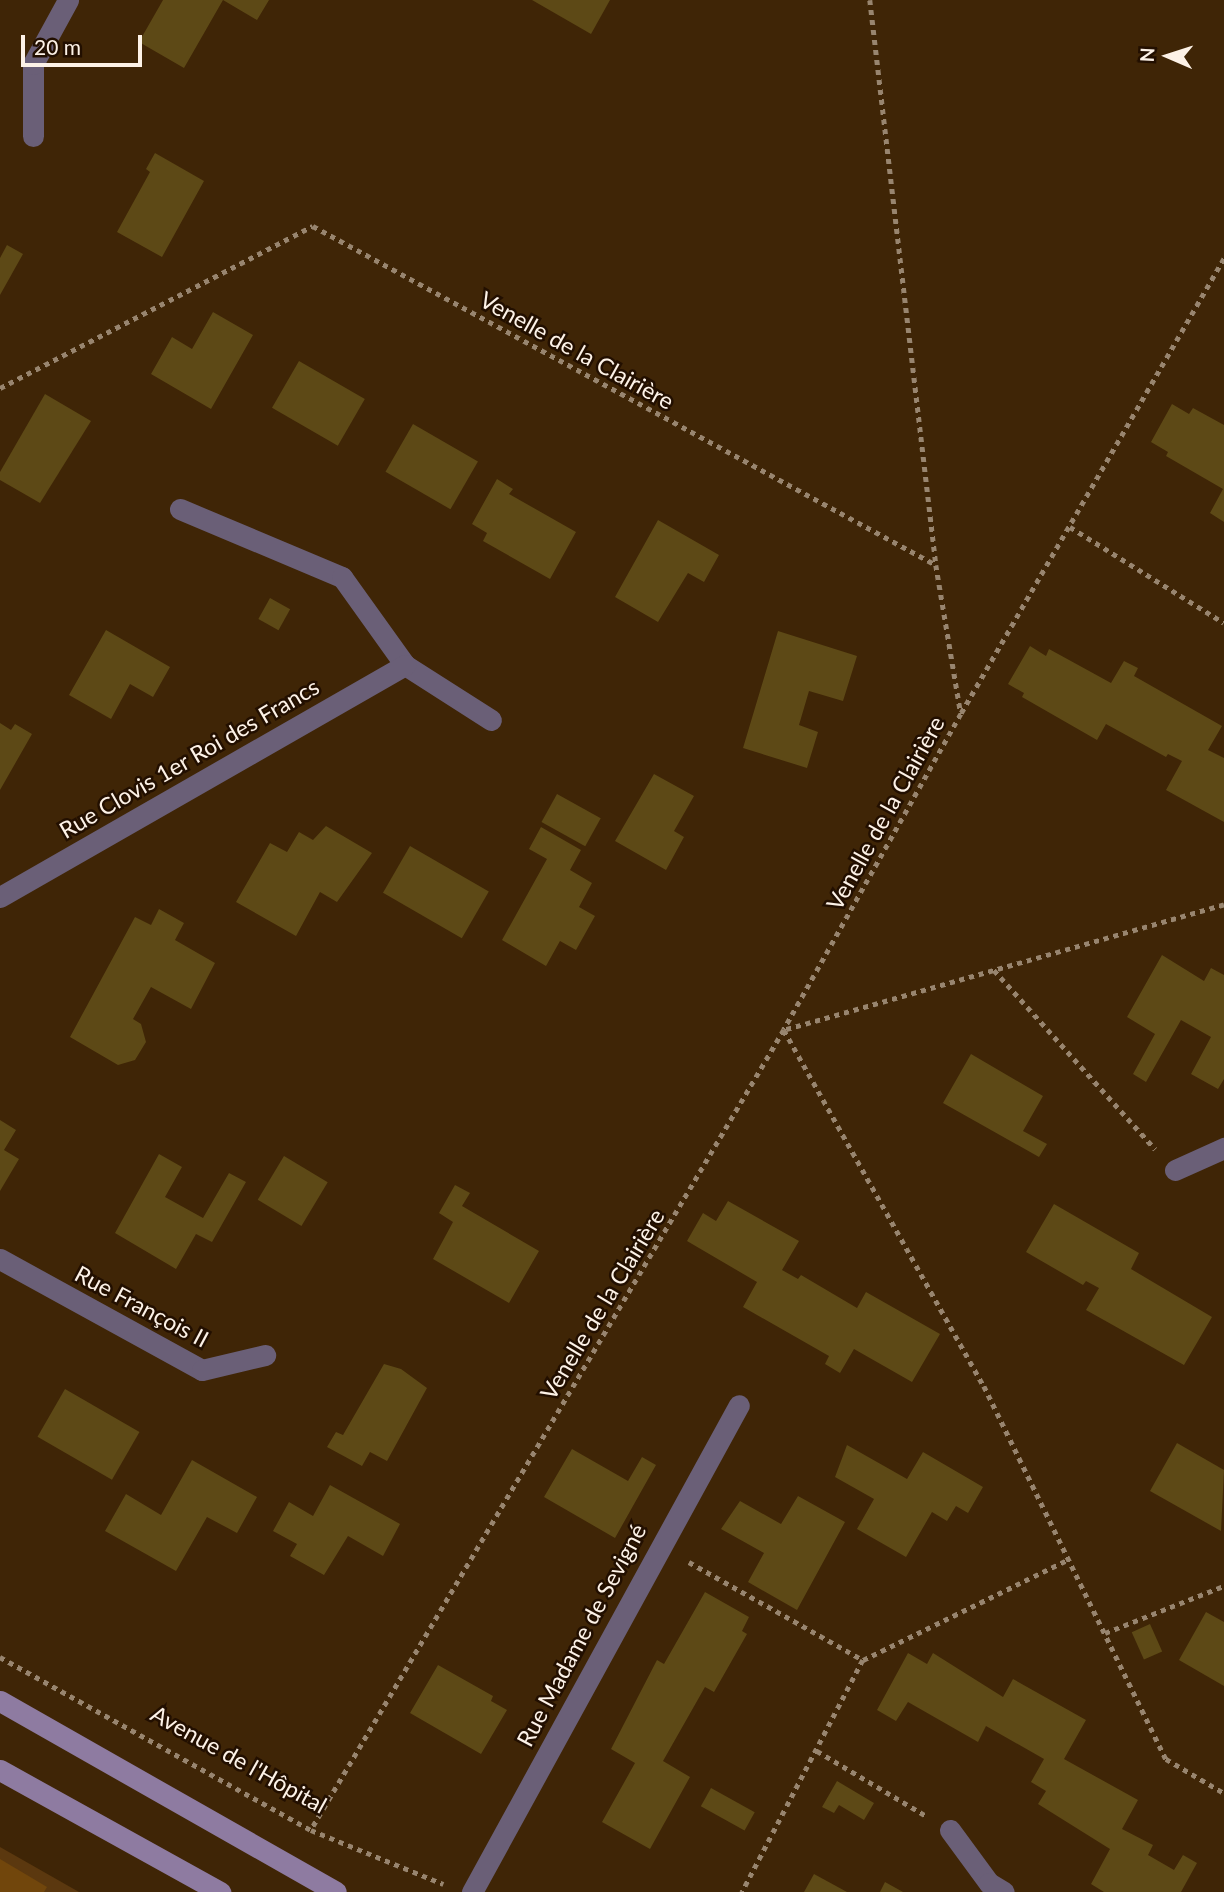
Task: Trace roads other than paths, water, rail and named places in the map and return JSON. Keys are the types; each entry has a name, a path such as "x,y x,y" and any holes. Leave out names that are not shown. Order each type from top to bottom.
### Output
{"street":[{"path":"33,136 33,64 68,0"},
{"path":"180,509 342,577 405,665 491,720"},
{"name":"Rue Clovis 1er Roi des Francs","path":"0,897 405,665"},
{"path":"1175,1170 1224,1148"},
{"name":"Rue François II","path":"0,1259 202,1370 265,1355"},
{"name":"Rue Madame de Sevigné","path":"472,1892 659,1545 740,1405"},
{"path":"0,1701 337,1892"},
{"path":"0,1770 220,1892"},
{"path":"950,1830 989,1883 1004,1892"}]}
